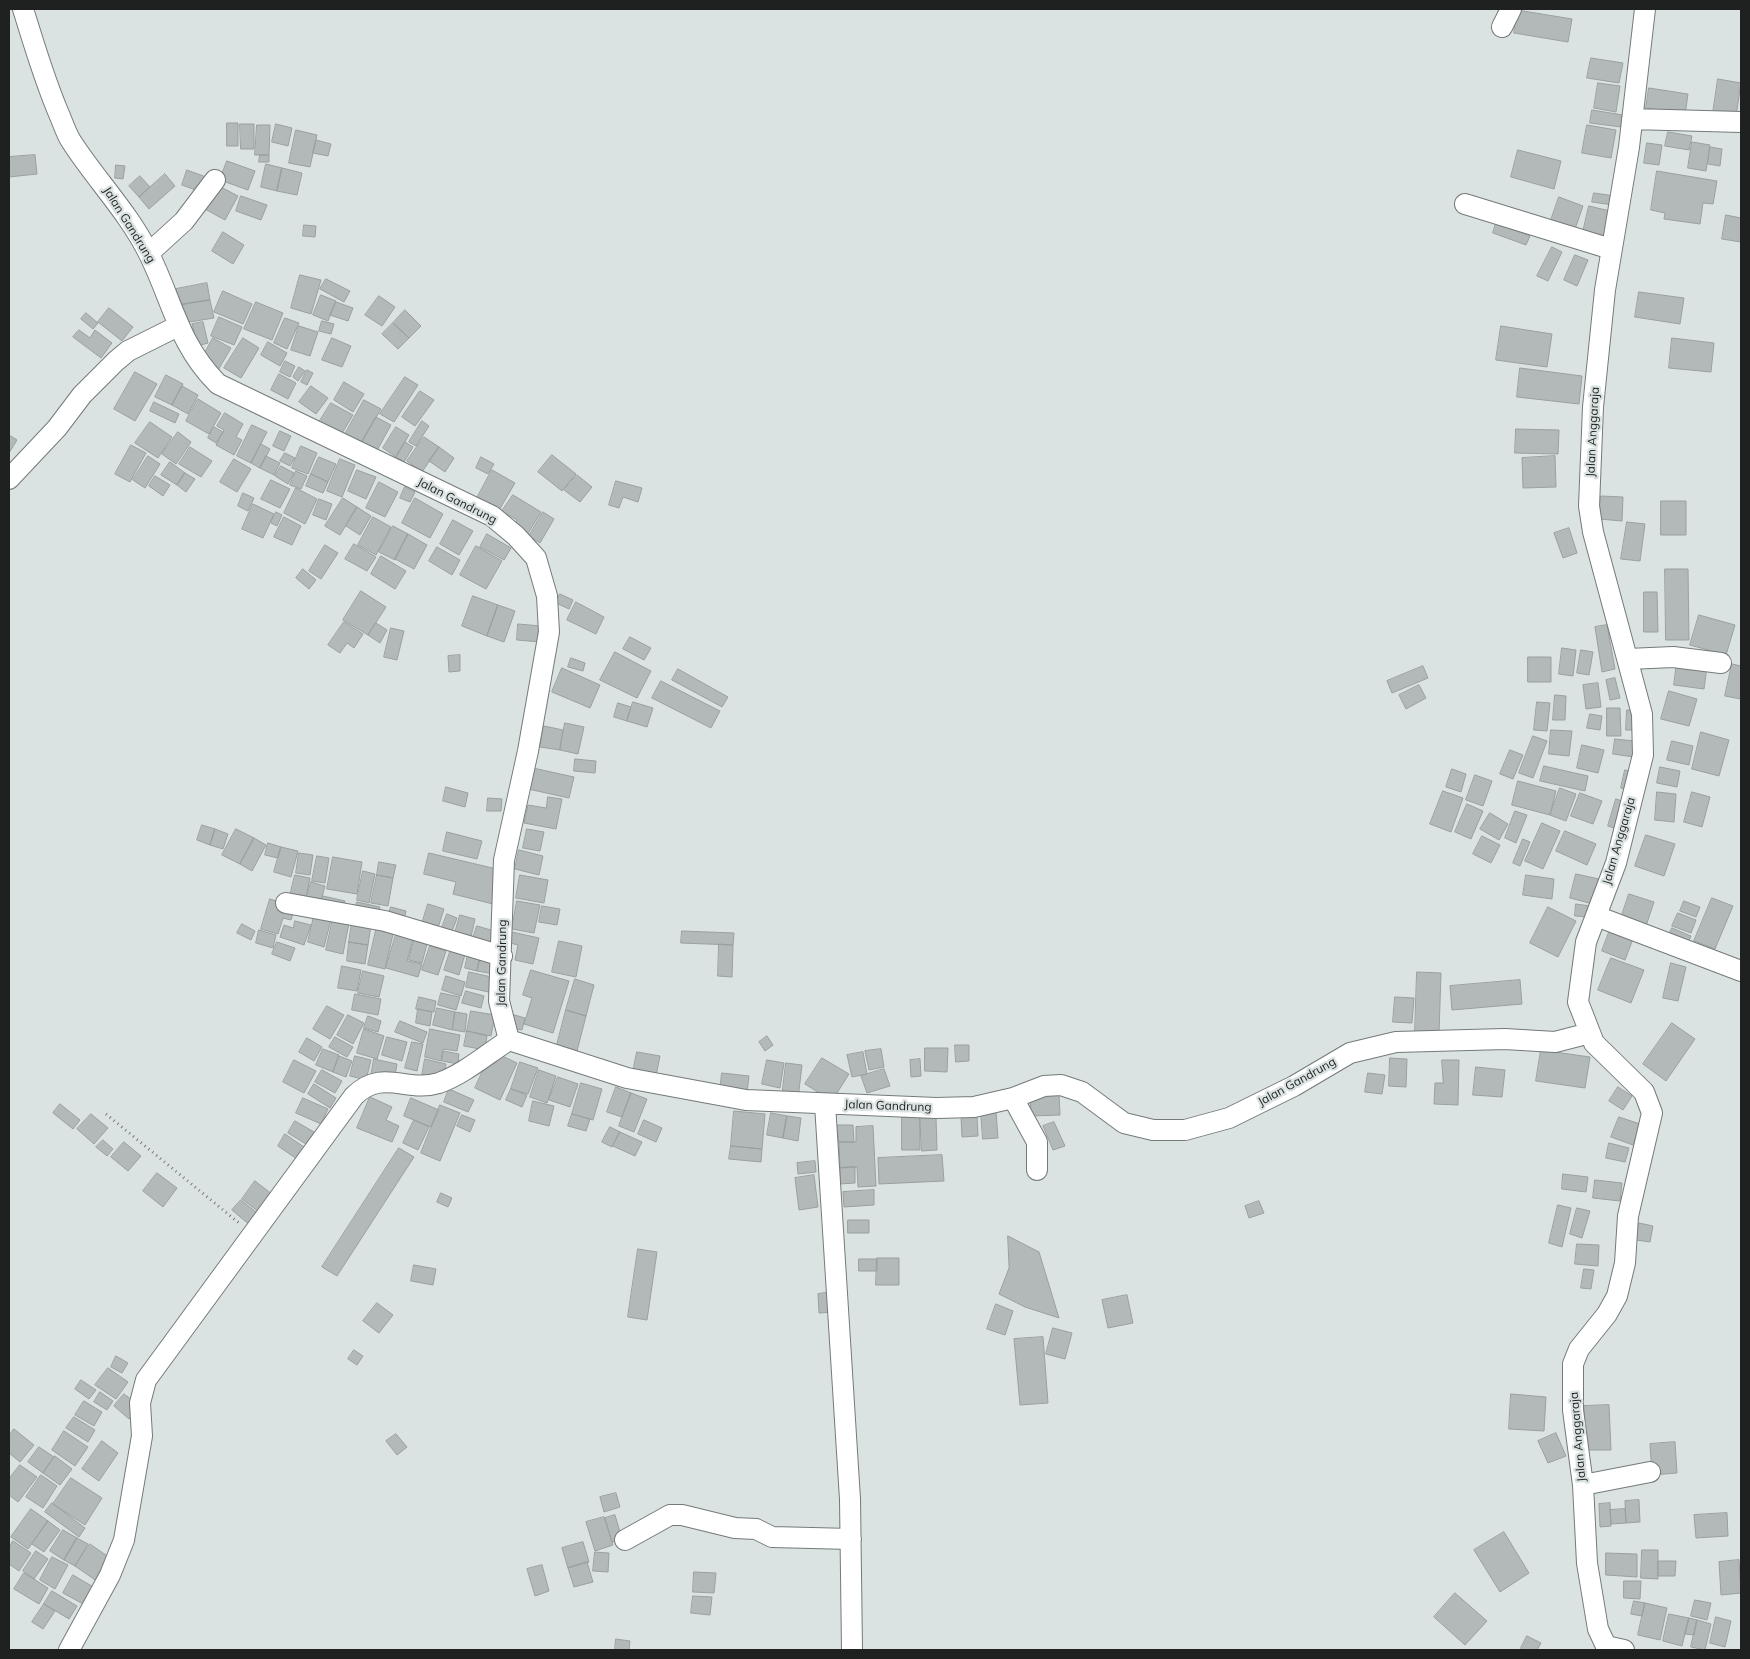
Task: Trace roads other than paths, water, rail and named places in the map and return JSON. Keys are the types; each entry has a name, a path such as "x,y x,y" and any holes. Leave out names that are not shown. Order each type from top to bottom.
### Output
{"street":[{"name":"Jalan Gandrung","path":"24,9 46,84 70,140 108,190 149,253 178,326 193,356 218,384 492,516 516,536 536,558 546,596 549,632 530,742 504,860 499,1001 509,1040 627,1078 746,1100 825,1104 974,1107 1013,1098 1044,1086 1061,1085 1082,1092 1124,1123 1153,1130 1186,1130 1229,1118 1294,1086 1350,1053 1396,1042 1505,1039 1555,1042 1590,1033"},
{"path":"1502,27 1511,9"},
{"name":"Jalan Anggaraja","path":"1611,1649 1598,1629 1587,1563 1583,1485 1573,1410 1573,1364 1579,1349 1607,1314 1617,1296 1626,1263 1628,1216 1652,1113 1644,1092 1594,1043 1578,1002 1586,942 1616,863 1643,755 1642,714 1593,532 1589,506 1593,407 1604,290 1632,119 1644,9"},
{"path":"1632,119 1741,122"},
{"path":"149,253 184,221 215,180"},
{"path":"1465,204 1611,249"},
{"path":"9,479 57,428 82,395 116,361 128,351 178,326"},
{"path":"1628,659 1673,657 1721,663"},
{"path":"286,903 385,921 502,956"},
{"path":"1596,916 1741,971"},
{"path":"69,1650 110,1575 124,1540 142,1436 140,1403 146,1380 254,1236 354,1096 364,1086 376,1082 423,1086 439,1083 509,1040"},
{"path":"1013,1098 1037,1142 1039,1152 1037,1170"},
{"path":"825,1104 850,1499 852,1650"},
{"path":"1583,1485 1650,1472"},
{"path":"625,1540 670,1515 682,1515 735,1528 756,1529 772,1537 851,1539"}]}
